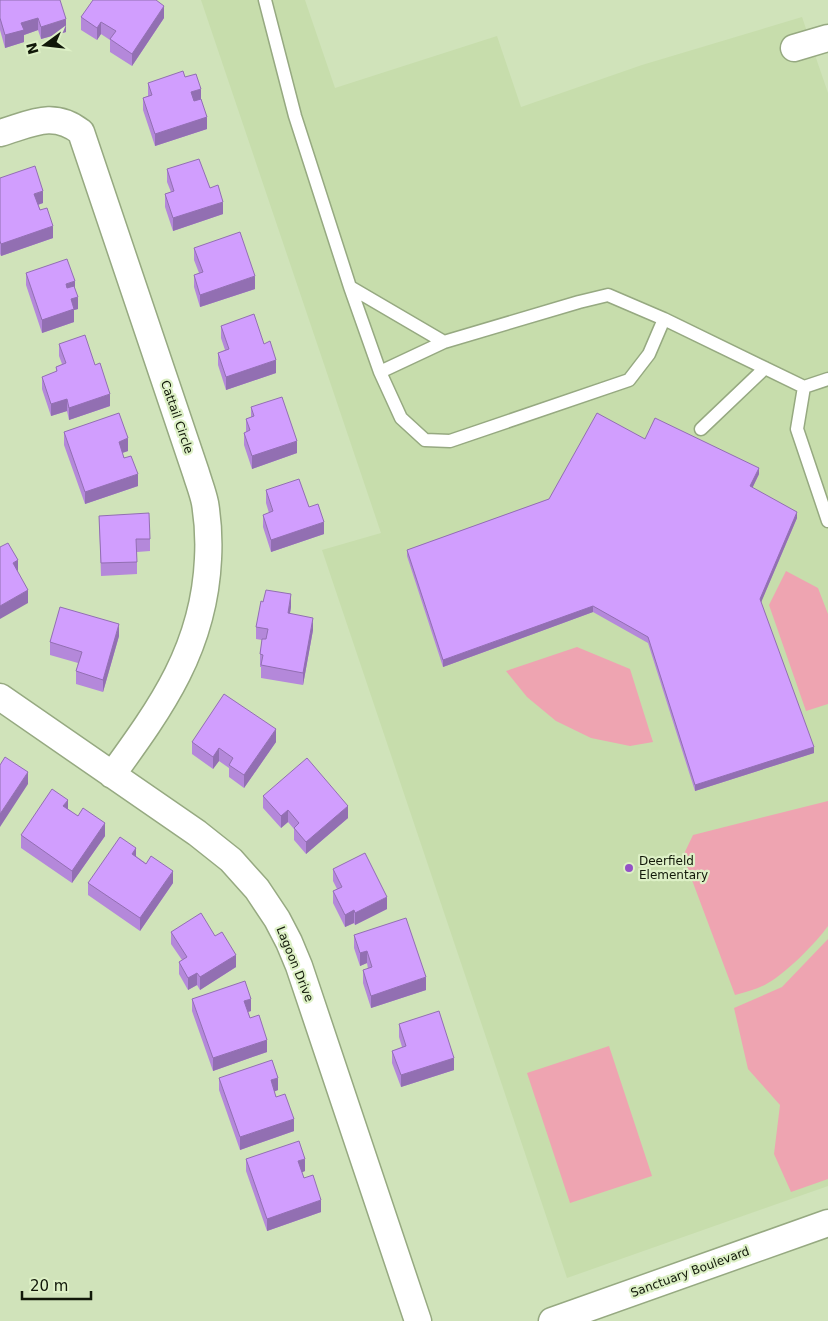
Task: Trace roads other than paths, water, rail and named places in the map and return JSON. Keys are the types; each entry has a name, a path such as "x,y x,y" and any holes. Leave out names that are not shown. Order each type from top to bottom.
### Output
{"street":[{"path":"794,48 828,38"},
{"name":"Cattail Circle","path":"0,133 52,119 64,121 81,132 205,503 208,554 202,612 186,658 175,680 112,775"},
{"name":"Lagoon Drive","path":"0,697 197,833 231,860 257,889 277,919 299,966 418,1321"},
{"name":"Sanctuary Boulevard","path":"552,1321 578,1317 828,1223"}],"lane":[{"path":"265,0 295,116 350,287 380,372 401,418 425,440 450,441 629,380 649,354 664,319"},
{"path":"350,287 444,342"},
{"path":"380,372 444,342 608,295 664,319 804,387 828,379"},
{"path":"701,430 765,368"},
{"path":"804,387 797,429 828,521"}],"place":[{"name":"Deerfield Elementary","path":"629,868"}]}
